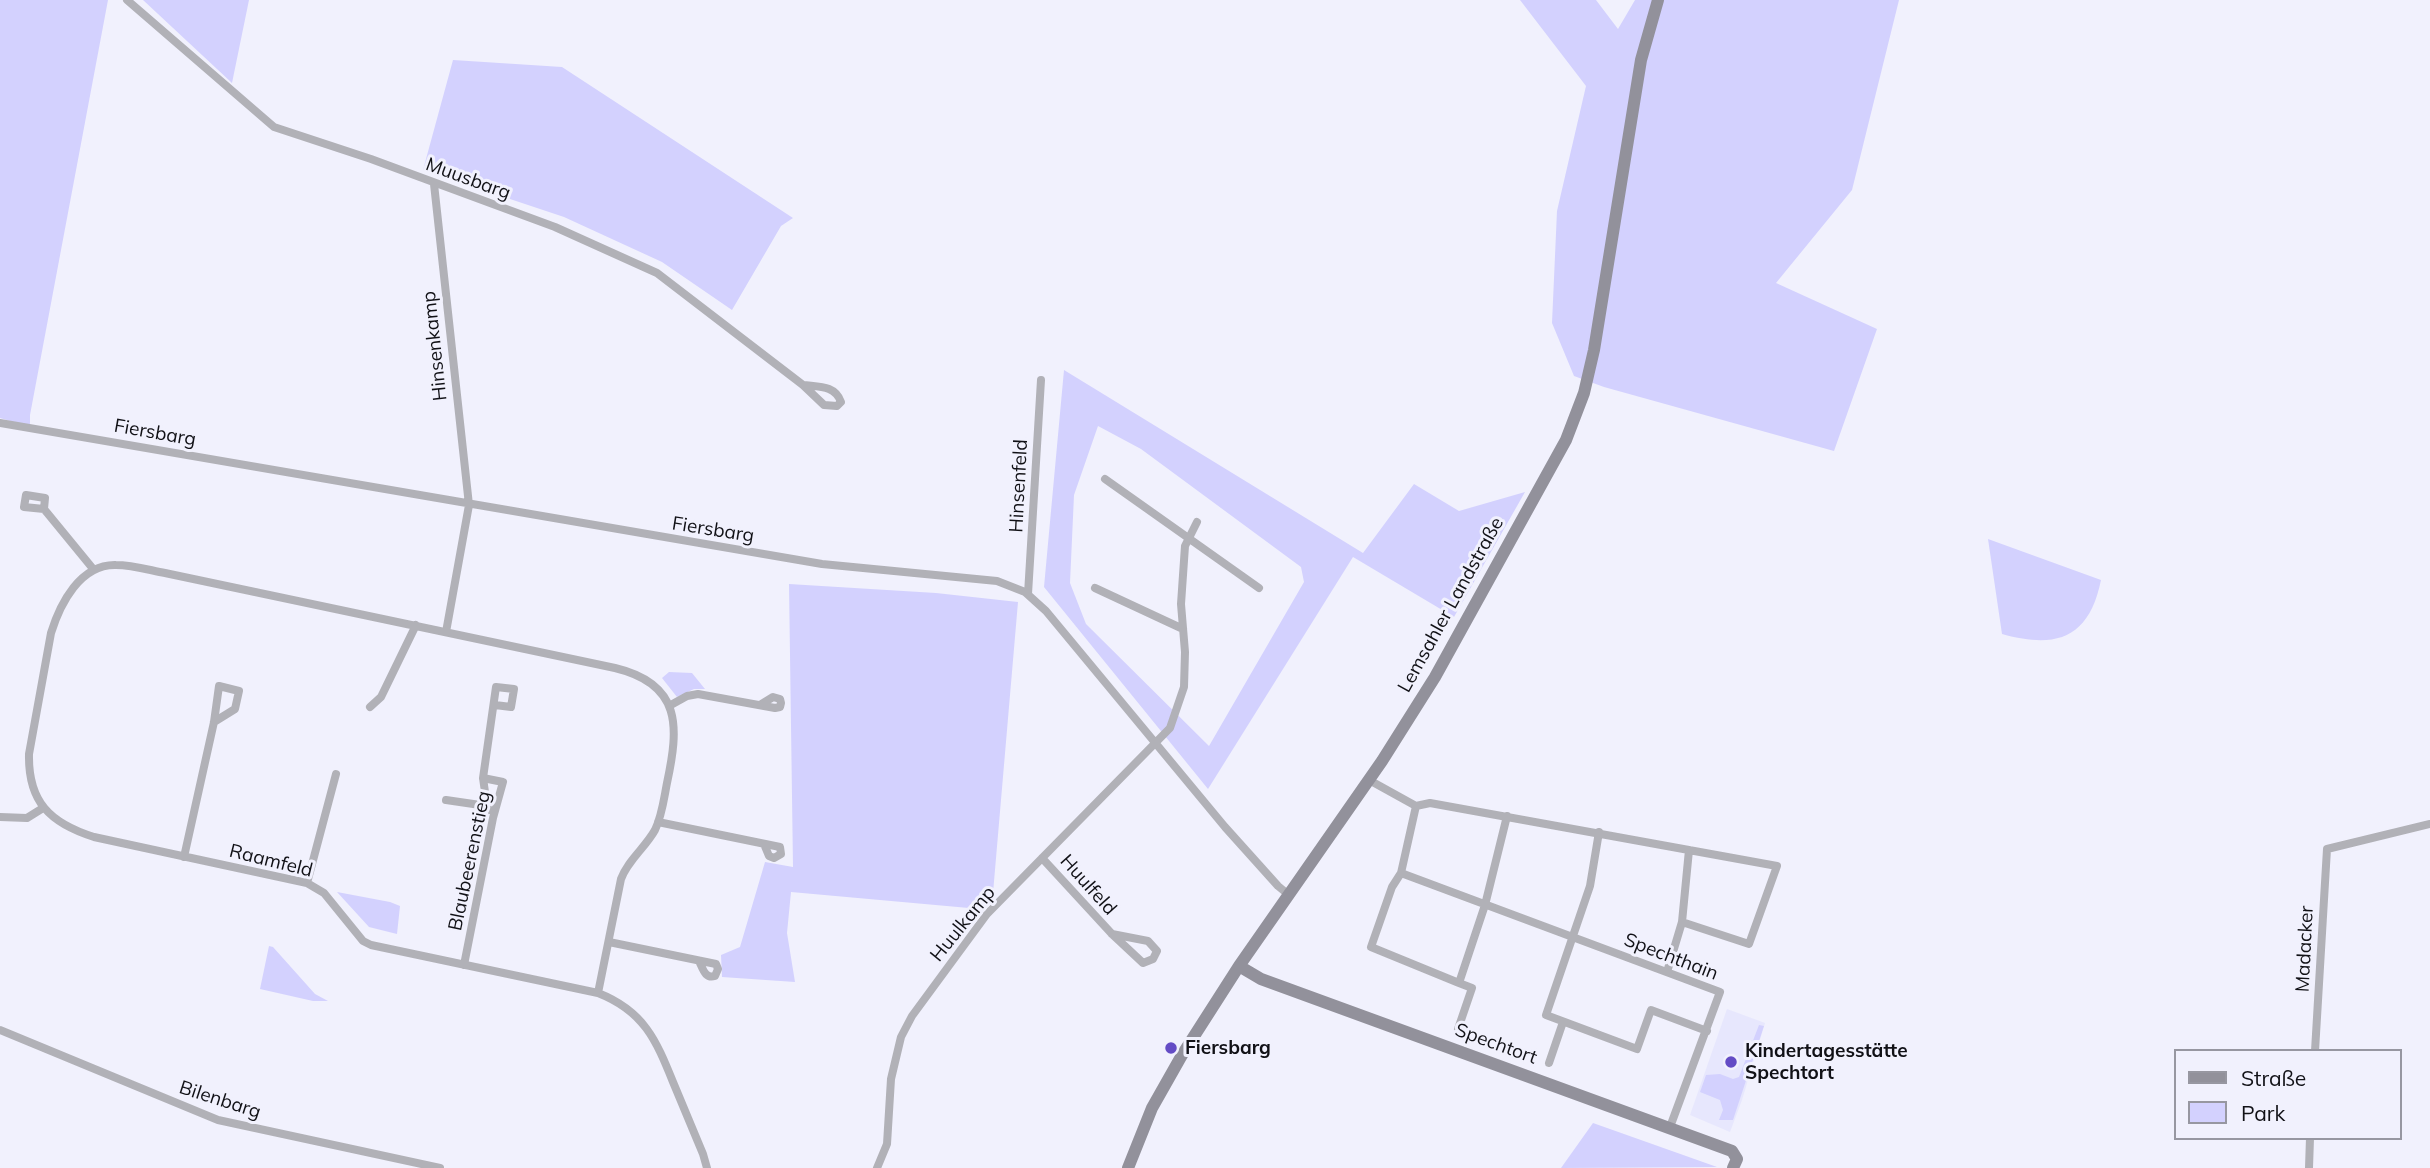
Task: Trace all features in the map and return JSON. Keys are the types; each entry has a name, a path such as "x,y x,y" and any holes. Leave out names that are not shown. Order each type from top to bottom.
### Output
{"main road":[{"name":"Lemsahler Landstraße","path":"1128,1168 1141,1132 1167,1080 1239,966 1369,780 1435,677 1577,416 1594,350 1641,60 1658,0"},
{"name":"Spechtort","path":"1239,966 1261,979 1732,1151 1735,1163"}],"street":[{"name":"Muusbarg","path":"127,0 274,127 372,159 555,228 657,272 803,385"},
{"name":"Hinsenkamp","path":"434,184 468,505 446,632"},
{"name":"Hinsenfeld","path":"1028,594 1041,380"},
{"name":"Fiersbarg","path":"0,423 822,564 988,579 1009,584 1028,594 1046,611 1251,857 1289,895"},
{"path":"1105,480 1259,588"},
{"path":"44,509 94,570 114,564 165,573 634,673 653,685 669,706 675,727 675,740 658,822 624,872 598,993"},
{"path":"1188,537 1197,522"},
{"name":"Huulkamp","path":"877,1168 887,1144 891,1079 901,1037 912,1016 976,927 1170,728 1184,688 1182,566 1188,537"},
{"name":"Raamfeld","path":"94,570 76,583 57,614 51,633 29,754 28,774 32,789 43,808 66,827 76,831 307,883 324,893 363,941 371,945 598,993 622,1004 652,1034 703,1154 706,1168"},
{"path":"1095,588 1183,629"},
{"path":"370,706 381,697 416,625"},
{"path":"184,857 215,722 219,687 239,691 235,709 215,722"},
{"path":"669,706 698,694 760,705"},
{"name":"Blaubeerenstieg","path":"493,818 487,806 483,778 495,705"},
{"path":"307,883 335,774"},
{"name":"Blaubeerenstieg","path":"464,965 493,818 503,782 483,778"},
{"path":"1369,780 1416,806 1430,803 1777,866 1749,944 1682,922"},
{"path":"446,800 487,806"},
{"path":"1416,806 1401,873 1392,887 1371,947 1472,988 1458,1029"},
{"path":"0,817 27,818 43,808"},
{"path":"1459,983 1485,905 1507,816"},
{"path":"658,822 764,844"},
{"name":"Madacker","path":"2315,1049 2327,849 2430,824"},
{"path":"1598,832 1590,886 1546,1015 1637,1049 1651,1010 1707,1031"},
{"path":"1667,972 1682,922 1689,850"},
{"name":"Huulfeld","path":"1042,858 1112,934 1143,963 1153,960 1157,951 1148,941 1112,934"},
{"name":"Spechthain","path":"1401,873 1720,992 1670,1128"},
{"path":"609,943 699,961"},
{"path":"1549,1063 1563,1022"},
{"name":"Bilenbarg","path":"0,1030 218,1119 440,1168"},
{"path":"2309,1168 2310,1140"}],"shaded area":[{"name":"Kindertagesstätte Spechtort","path":"1727,1009 1765,1023 1730,1132 1690,1115"}],"green space":[{"path":"0,0 108,0 30,415 30,427 0,418"},
{"path":"143,0 249,0 232,83"},
{"path":"1520,0 1596,0 1618,29 1635,0 1899,0 1852,190 1776,283 1877,329 1834,451 1604,387 1574,376 1552,323 1557,211 1586,86"},
{"path":"453,60 562,67 793,218 781,226 732,310 662,262 564,217 423,170"},
{"path":"1064,370 1363,553 1414,484 1459,511 1525,492 1454,617 1353,557 1208,789 1044,587","holes":["1098,426 1141,449 1301,567 1304,582 1209,746 1086,624 1070,583 1074,495"]},
{"path":"1988,539 2101,580 2096,600 2079,627 2054,639 2039,640 2002,634"},
{"path":"789,584 936,593 1018,602 993,893 980,909 791,892 787,933 795,982 722,977 721,955 740,947 765,862 793,867"},
{"path":"669,672 692,673 705,689 694,689 677,697 662,678"},
{"path":"337,892 400,906 397,934 369,927"},
{"path":"269,946 273,947 315,994 328,1001 313,1001 260,989"},
{"path":"1759,1025 1764,1026 1733,1120 1719,1120 1723,1110 1720,1100 1700,1092 1706,1075 1720,1074 1733,1079 1739,1077"},
{"path":"1593,1123 1717,1167 1561,1168"}],"place":[{"name":"Fiersbarg","path":"1171,1048"},
{"name":"Kindertagesstätte Spechtort","path":"1731,1062"}]}
